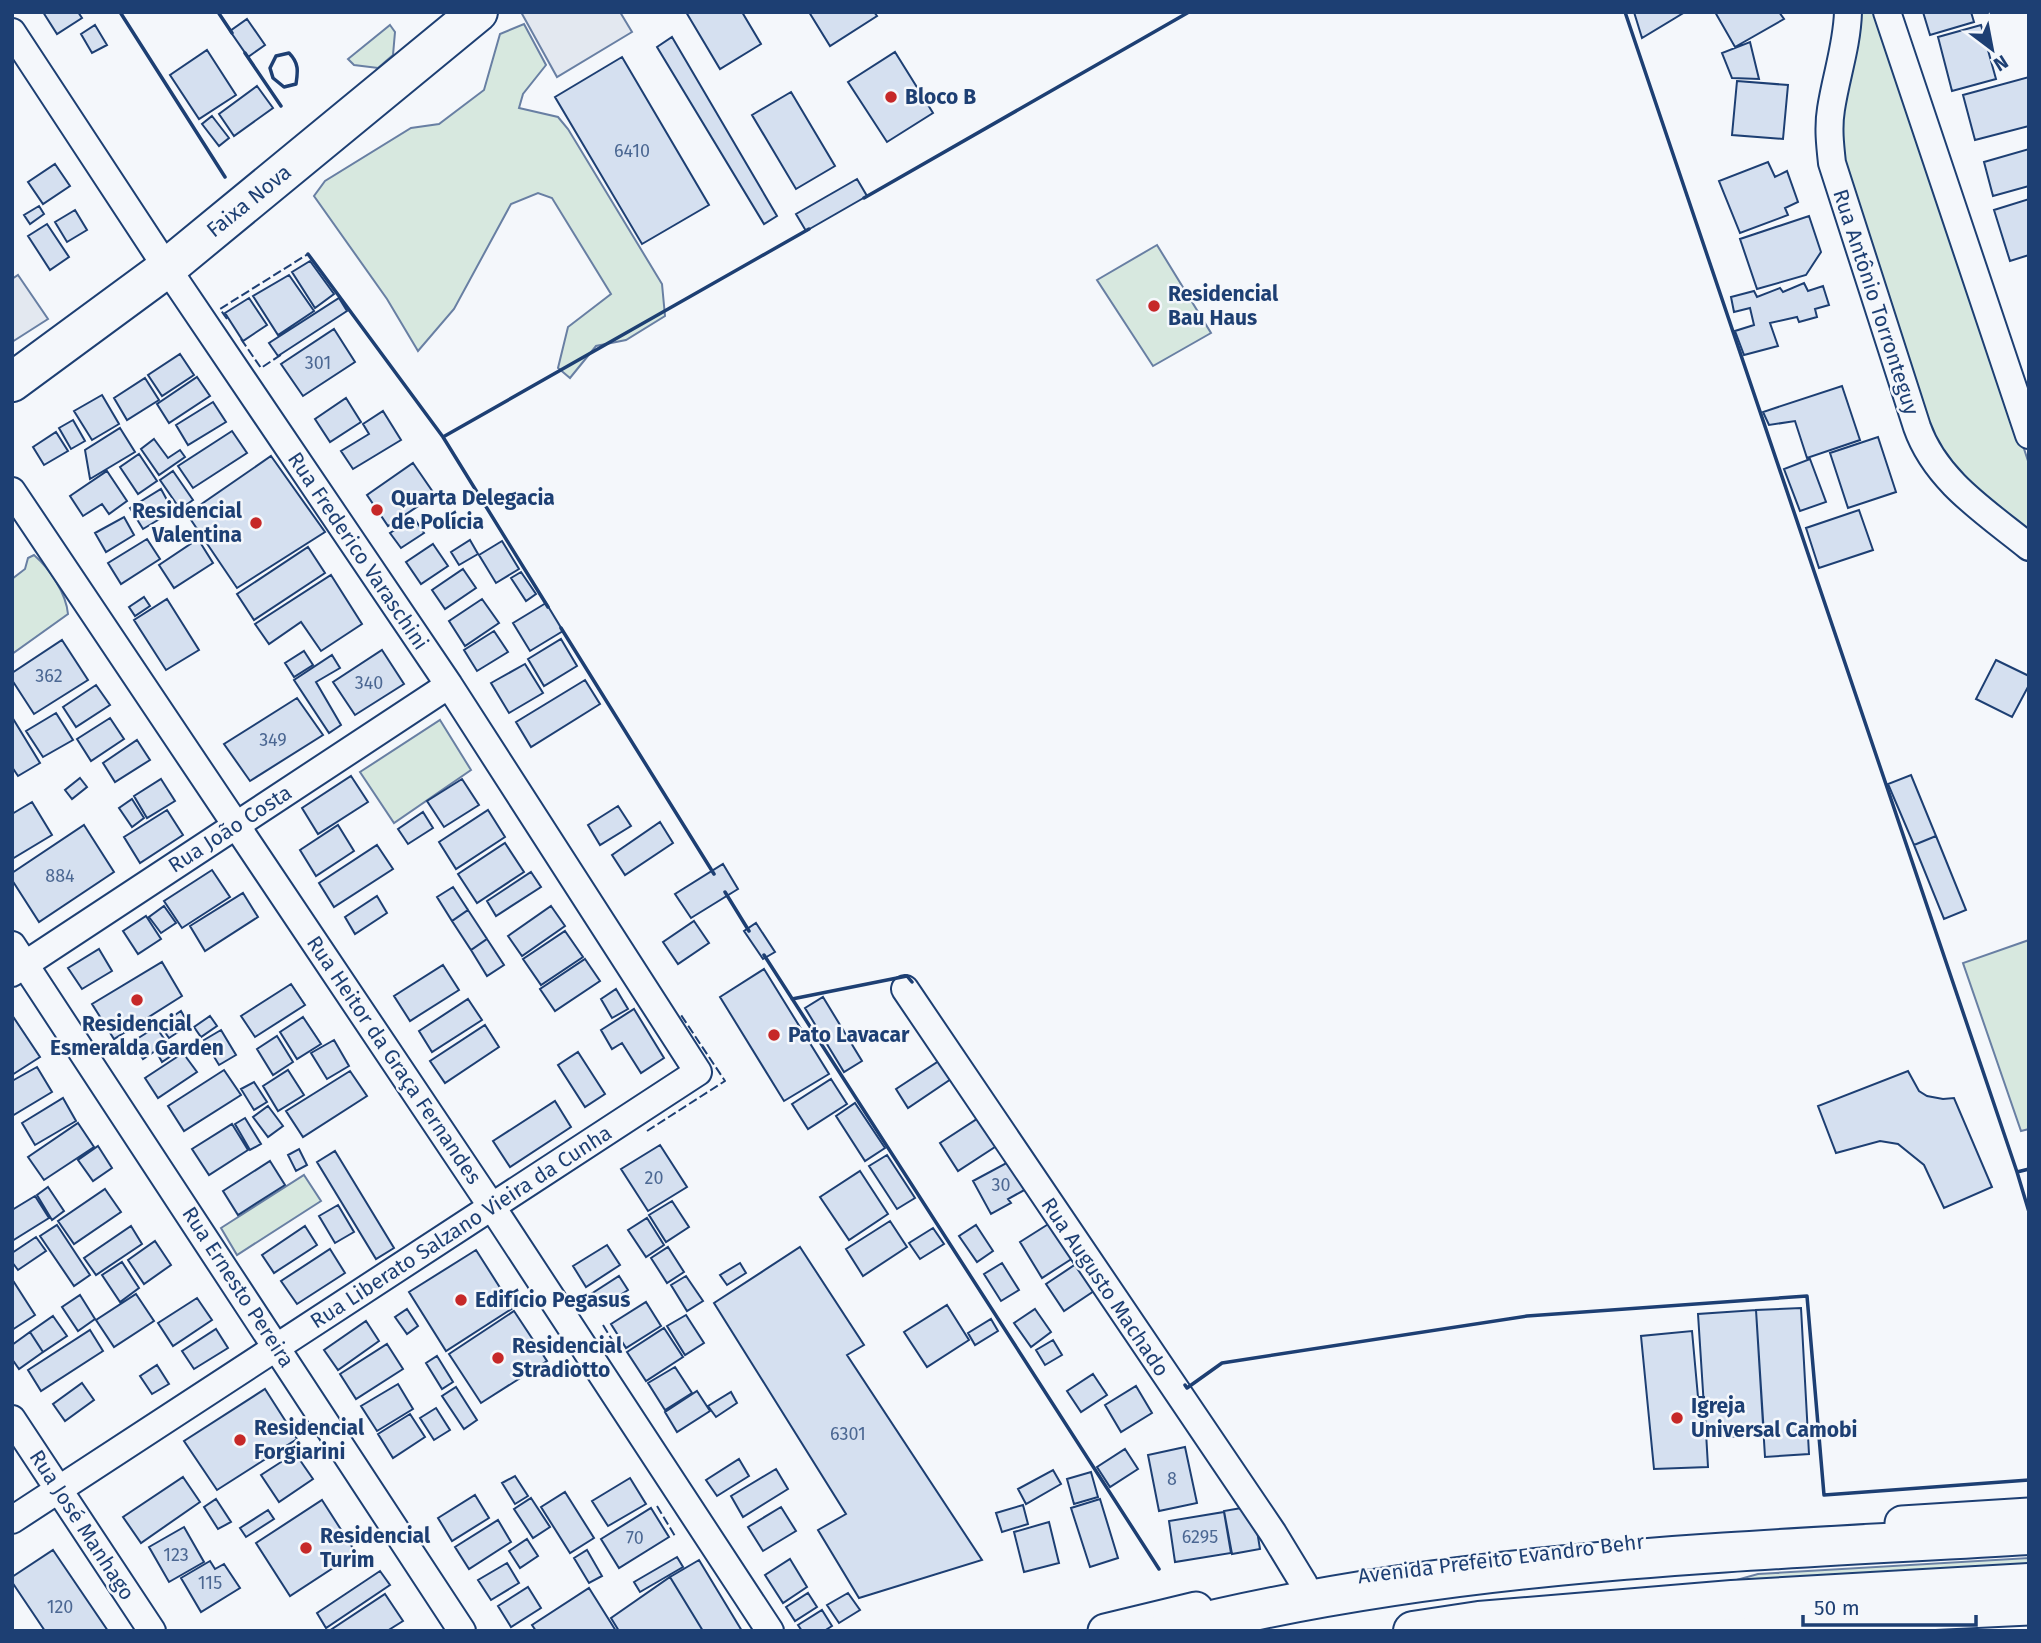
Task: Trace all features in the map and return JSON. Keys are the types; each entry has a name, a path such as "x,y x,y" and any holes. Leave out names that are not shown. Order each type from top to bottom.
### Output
{"highway":[{"name":"Faixa Nova","path":"12,382 167,268 478,12"},
{"path":"1916,1542 2029,1521"},
{"name":"Avenida Prefeito Evandro Behr","path":"1169,1629 1309,1600 1413,1583 1538,1569 1748,1552 2029,1535"},
{"path":"1479,1626 1494,1597 1512,1583 1538,1569"},
{"path":"1413,1631 1732,1600 2029,1583"}],"main road":[{"name":"Avenida Prefeito Evandro Behr","path":"1105,1631 1304,1584 1579,1545 2029,1515"},
{"path":"1628,1631 1735,1622 2029,1608"}],"street":[{"name":"Rua Antônio Torronteguy","path":"1848,12 1841,67 1831,110 1829,137 1832,163 1917,427 1923,444 1951,482 2029,547"},
{"path":"1887,12 2029,435"},
{"name":"Rua Frederico Varaschini","path":"12,32 167,268 449,685 698,1072"},
{"name":"Rua Heitor da Graça Fernandes","path":"12,492 492,1207 770,1631"},
{"name":"Rua João Costa","path":"17,961 237,825 449,685"},
{"name":"Rua Ernesto Pereira","path":"17,961 278,1347 462,1631"},
{"name":"Rua Augusto Machado","path":"905,989 1273,1533 1304,1584"},
{"name":"Rua Liberato Salzano Vieira da Cunha","path":"12,1520 698,1072"},
{"name":"Rua José Manhago","path":"12,1419 152,1631"}],"shaded area":[{"path":"521,12 620,12 632,32 557,77"},
{"path":"1859,12 1880,12 2029,464 2029,534 1986,498 1961,472 1929,426 1843,170 1839,122"},
{"path":"524,24 546,65 523,94 519,108 558,117 568,129 662,284 665,316 626,340 596,346 570,378 558,368 568,327 611,294 552,198 538,193 511,204 454,309 418,351 387,299 314,196 325,181 411,128 439,124 484,90 500,34"},
{"path":"390,25 395,32 393,55 378,68 354,65 348,59"},
{"name":"Residencial Bau Haus","path":"1157,245 1211,333 1153,366 1097,280"},
{"path":"18,275 48,319 12,342 12,279"},
{"path":"34,555 56,582 68,614 12,654 12,579 25,569 28,558"},
{"path":"440,720 471,770 394,823 360,772"},
{"path":"2029,940 2029,1129 2021,1131 1963,963"},
{"path":"304,1175 321,1201 237,1255 221,1228"},
{"path":"2029,1558 2029,1572 1697,1591 1758,1574"}],"building":[{"path":"43,12 78,12 82,18 57,34"},
{"path":"686,12 742,12 761,44 720,69"},
{"path":"809,12 874,12 877,16 830,46"},
{"path":"1634,12 1685,12 1642,38"},
{"path":"1715,12 1779,12 1784,19 1735,47"},
{"path":"1923,12 1971,12 1974,22 1930,35"},
{"path":"247,19 265,45 248,57 230,31"},
{"path":"95,25 107,45 92,53 81,34"},
{"path":"1981,25 1996,79 1952,91 1938,37"},
{"path":"672,37 777,216 764,224 657,47"},
{"path":"1750,42 1759,79 1732,78 1722,53"},
{"path":"207,50 236,95 199,119 170,75"},
{"name":"Bloco B","path":"895,52 933,113 887,142 848,82"},
{"path":"622,57 709,205 642,244 555,97"},
{"path":"2029,77 2029,126 1975,140 1963,95"},
{"path":"1737,81 1788,85 1783,139 1732,135"},
{"path":"257,86 273,108 234,136 219,114"},
{"path":"791,92 835,166 796,189 752,115"},
{"path":"212,116 229,138 219,146 202,124"},
{"path":"2029,149 2029,186 1993,196 1984,162"},
{"path":"1768,162 1775,177 1787,171 1798,202 1785,208 1788,215 1740,233 1719,181"},
{"path":"55,164 70,186 43,204 28,182"},
{"path":"857,179 867,196 806,231 796,214"},
{"path":"2029,199 2029,255 2010,261 1994,210"},
{"path":"39,206 44,214 30,224 24,215"},
{"path":"75,210 87,230 67,242 55,222"},
{"path":"1809,216 1821,252 1806,275 1757,289 1740,239"},
{"path":"47,224 69,257 50,270 28,236"},
{"path":"310,261 334,294 315,308 292,272"},
{"path":"289,275 314,311 278,335 253,296"},
{"path":"1804,283 1808,291 1823,286 1829,305 1815,309 1817,317 1799,322 1797,317 1770,323 1778,346 1744,355 1735,331 1754,325 1750,308 1734,312 1731,297 1754,291 1757,297 1780,288 1783,292"},
{"path":"249,298 267,325 243,341 225,313"},
{"path":"339,298 347,311 278,356 269,343"},
{"path":"334,329 355,362 303,396 281,364"},
{"path":"180,354 194,375 162,396 148,375"},
{"path":"197,377 210,396 169,423 157,404"},
{"path":"145,378 159,400 127,420 114,398"},
{"path":"1842,386 1860,440 1807,458 1795,421 1769,425 1763,412"},
{"path":"102,395 119,424 92,440 74,411"},
{"path":"346,398 361,422 330,442 315,419"},
{"path":"213,402 226,422 188,445 176,425"},
{"path":"383,411 401,440 353,469 341,451 369,434 363,424"},
{"path":"73,420 85,441 71,449 59,428"},
{"path":"120,428 135,452 90,479 85,450"},
{"path":"232,431 247,453 193,488 178,466"},
{"path":"56,432 68,451 44,465 33,447"},
{"path":"1878,437 1896,492 1848,508 1830,453"},
{"path":"154,439 168,458 180,450 185,457 159,475 141,449"},
{"path":"139,454 157,481 138,494 120,467"},
{"name":"Residencial Valentina","path":"271,456 325,532 237,588 187,514"},
{"path":"1810,459 1826,502 1800,511 1784,469"},
{"name":"Quarta Delegacia de Polícia","path":"413,463 435,495 388,526 367,495"},
{"path":"107,471 127,501 109,514 102,504 83,516 70,496"},
{"path":"173,471 193,500 180,509 160,480"},
{"path":"161,489 173,511 143,529 130,508"},
{"path":"1859,510 1873,550 1819,568 1806,528"},
{"path":"124,517 134,535 106,552 95,533"},
{"path":"414,518 424,533 401,548 390,533"},
{"path":"147,539 160,559 121,584 108,563"},
{"path":"198,539 213,563 174,588 159,565"},
{"path":"470,540 478,554 459,565 451,552"},
{"path":"502,541 519,569 496,583 479,555"},
{"path":"433,544 448,566 421,584 406,562"},
{"path":"308,547 325,573 254,620 237,594"},
{"path":"463,569 476,588 445,609 432,590"},
{"path":"521,572 536,594 526,601 511,578"},
{"path":"331,575 362,624 321,651 301,622 269,644 255,624"},
{"path":"144,597 150,606 135,616 129,607"},
{"path":"167,599 199,650 166,670 134,620"},
{"path":"482,599 499,623 465,646 449,621"},
{"path":"546,603 563,631 530,651 513,623"},
{"path":"494,631 508,652 477,671 464,650"},
{"path":"561,639 577,666 544,686 528,659"},
{"path":"62,640 88,680 34,714 12,680 12,673"},
{"path":"382,650 404,684 355,715 333,682"},
{"path":"304,651 313,665 294,677 285,663"},
{"path":"332,655 340,668 316,682 341,725 329,733 294,680"},
{"path":"1996,660 2029,676 2029,685 2012,717 1976,699"},
{"path":"525,664 543,693 509,713 491,683"},
{"path":"585,680 600,704 531,747 516,722"},
{"path":"96,685 110,705 76,727 63,707"},
{"path":"297,698 323,735 250,781 224,744"},
{"path":"56,713 73,740 43,757 26,731"},
{"path":"12,717 40,763 18,776 12,767"},
{"path":"110,718 124,739 91,761 77,739"},
{"path":"137,740 150,760 115,782 103,763"},
{"path":"1911,775 1936,836 1914,845 1888,784"},
{"path":"351,776 368,802 318,834 302,808"},
{"path":"80,778 87,787 72,799 65,790"},
{"path":"161,779 175,801 147,818 134,796"},
{"path":"462,779 479,805 444,827 427,801"},
{"path":"132,799 144,818 132,827 119,808"},
{"path":"32,802 52,835 12,859 12,814"},
{"path":"618,806 631,826 600,845 588,825"},
{"path":"167,810 183,835 140,863 124,837"},
{"path":"488,810 505,837 456,869 439,842"},
{"path":"423,812 433,828 408,844 398,829"},
{"path":"660,822 673,843 625,875 612,855"},
{"path":"84,825 114,872 39,922 12,880 12,873"},
{"path":"338,825 354,851 316,876 300,850"},
{"path":"1936,836 1966,910 1944,919 1914,845"},
{"path":"505,843 524,872 477,903 458,874"},
{"path":"377,845 393,869 334,907 319,883"},
{"path":"723,864 738,889 691,918 675,894"},
{"path":"212,870 230,897 182,928 164,901"},
{"path":"531,872 541,887 496,916 487,901"},
{"path":"453,887 468,910 452,921 437,897"},
{"path":"243,893 258,917 205,951 190,926"},
{"path":"377,896 387,913 355,934 345,917"},
{"path":"164,906 176,923 161,933 149,917"},
{"path":"551,906 565,926 522,956 508,936"},
{"path":"468,910 487,939 471,950 452,921"},
{"path":"146,916 161,939 138,954 123,931"},
{"path":"694,921 709,943 678,964 663,942"},
{"path":"756,923 775,952 763,959 744,931"},
{"path":"565,931 583,957 541,985 523,959"},
{"path":"487,939 504,965 487,976 471,950"},
{"path":"99,949 112,971 82,989 68,968"},
{"path":"585,959 600,981 555,1011 540,989"},
{"name":"Residencial Esmeralda Garden","path":"162,962 182,996 114,1039 92,1004"},
{"path":"443,965 459,990 410,1021 394,996"},
{"name":"Pato Lavacar","path":"764,969 829,1074 784,1101 720,997"},
{"path":"291,984 305,1005 255,1037 241,1016"},
{"path":"616,989 628,1009 612,1018 601,999"},
{"path":"823,997 862,1061 844,1072 805,1008"},
{"path":"468,999 482,1020 432,1052 419,1031"},
{"path":"634,1009 664,1058 641,1073 622,1043 612,1049 601,1030"},
{"path":"181,1011 189,1025 169,1038 160,1025"},
{"path":"12,1015 40,1057 12,1075"},
{"path":"210,1016 217,1026 201,1037 194,1027"},
{"path":"303,1017 321,1044 297,1059 280,1032"},
{"path":"485,1025 499,1047 445,1083 430,1061"},
{"path":"156,1027 167,1043 143,1059 132,1042"},
{"path":"221,1030 236,1055 219,1065 204,1040"},
{"path":"277,1036 293,1062 273,1075 257,1049"},
{"path":"334,1040 349,1066 327,1079 311,1053"},
{"path":"171,1042 177,1052 162,1062 156,1051"},
{"path":"578,1052 605,1094 585,1107 558,1065"},
{"path":"183,1053 197,1072 158,1098 145,1078"},
{"path":"942,1059 954,1077 908,1108 896,1089"},
{"path":"37,1067 52,1092 12,1116 12,1081"},
{"path":"224,1070 241,1095 184,1131 168,1106"},
{"path":"288,1070 304,1095 278,1111 263,1086"},
{"path":"350,1071 367,1096 303,1137 286,1111"},
{"path":"1908,1071 1919,1091 1927,1096 1954,1098 1992,1187 1944,1208 1924,1165 1898,1144 1880,1141 1836,1153 1818,1106"},
{"path":"831,1079 847,1104 808,1129 792,1104"},
{"path":"254,1082 267,1102 254,1110 241,1089"},
{"path":"63,1098 76,1121 35,1145 22,1123"},
{"path":"555,1101 571,1127 510,1167 493,1141"},
{"path":"855,1103 885,1148 865,1161 836,1116"},
{"path":"268,1106 283,1126 268,1137 253,1117"},
{"path":"980,1117 998,1145 958,1171 940,1143"},
{"path":"245,1118 261,1144 250,1150 235,1124"},
{"path":"78,1123 94,1147 44,1180 28,1157"},
{"path":"232,1124 248,1150 209,1175 192,1149"},
{"path":"660,1145 687,1187 648,1211 621,1169"},
{"path":"98,1146 112,1168 93,1181 78,1160"},
{"path":"299,1149 307,1165 296,1171 288,1155"},
{"path":"335,1151 394,1248 376,1259 317,1162"},
{"path":"887,1155 915,1198 897,1209 869,1166"},
{"path":"1012,1160 1028,1188 1008,1199 1011,1203 991,1214 973,1181"},
{"path":"270,1161 285,1185 238,1215 223,1191"},
{"path":"860,1171 888,1214 849,1240 820,1197"},
{"path":"48,1187 64,1211 52,1220 37,1195"},
{"path":"105,1189 121,1212 74,1244 58,1221"},
{"path":"35,1196 49,1218 12,1241 12,1210"},
{"path":"672,1201 689,1227 666,1242 649,1215"},
{"path":"338,1205 354,1232 335,1243 319,1216"},
{"path":"647,1218 664,1245 646,1257 628,1230"},
{"path":"890,1221 907,1247 863,1276 846,1249"},
{"path":"1050,1223 1073,1258 1042,1278 1020,1242"},
{"path":"57,1225 90,1275 74,1286 40,1236"},
{"path":"976,1225 993,1251 977,1262 959,1236"},
{"path":"131,1226 142,1244 96,1275 84,1258"},
{"path":"305,1226 317,1245 274,1273 262,1255"},
{"path":"933,1228 944,1244 920,1259 909,1243"},
{"path":"36,1237 46,1251 18,1270 12,1262 12,1253"},
{"path":"155,1241 171,1265 144,1284 128,1260"},
{"path":"607,1245 620,1265 586,1287 573,1266"},
{"path":"668,1247 684,1272 667,1283 651,1258"},
{"path":"800,1247 864,1345 847,1355 982,1560 859,1598 818,1530 846,1514 714,1303"},
{"path":"330,1249 345,1273 297,1304 281,1281"},
{"name":"Edifício Pegasus","path":"476,1250 513,1308 446,1351 409,1292"},
{"path":"122,1262 139,1288 120,1302 102,1275"},
{"path":"1079,1262 1097,1289 1064,1311 1046,1284"},
{"path":"740,1263 746,1273 727,1285 720,1275"},
{"path":"1002,1263 1019,1290 1001,1301 984,1274"},
{"path":"619,1276 628,1290 600,1308 591,1294"},
{"path":"686,1276 703,1301 687,1311 671,1285"},
{"path":"12,1279 35,1315 12,1330"},
{"path":"136,1294 154,1321 114,1347 96,1320"},
{"path":"80,1295 95,1319 78,1331 62,1307"},
{"path":"197,1298 212,1320 173,1346 158,1323"},
{"path":"646,1302 661,1326 626,1348 611,1324"},
{"path":"947,1305 969,1340 927,1367 904,1332"},
{"path":"1801,1308 1809,1454 1765,1457 1756,1310"},
{"path":"407,1309 418,1326 407,1334 395,1317"},
{"path":"1035,1309 1051,1332 1031,1347 1014,1323"},
{"path":"1756,1310 1764,1435 1706,1438 1698,1314"},
{"name":"Residencial Stradiotto","path":"514,1311 547,1361 481,1403 449,1354"},
{"path":"686,1315 704,1343 685,1355 667,1326"},
{"path":"53,1316 67,1336 43,1352 30,1332"},
{"path":"991,1319 998,1331 975,1345 968,1333"},
{"path":"366,1321 379,1341 338,1370 324,1350"},
{"path":"664,1328 683,1357 646,1381 627,1352"},
{"path":"216,1329 228,1348 194,1369 182,1351"},
{"path":"90,1330 103,1351 41,1391 28,1370"},
{"name":"Igreja Universal Camobi","path":"1692,1331 1698,1397 1704,1397 1708,1467 1654,1469 1641,1336"},
{"path":"30,1332 43,1352 19,1369 12,1359 12,1345"},
{"path":"1053,1340 1062,1355 1045,1365 1036,1350"},
{"path":"387,1344 403,1369 356,1399 340,1374"},
{"path":"437,1356 453,1382 442,1389 426,1363"},
{"path":"157,1365 169,1384 152,1394 140,1376"},
{"path":"675,1367 692,1393 665,1410 648,1383"},
{"path":"1093,1374 1107,1395 1081,1412 1067,1391"},
{"path":"82,1383 94,1400 65,1421 53,1404"},
{"path":"398,1384 413,1409 377,1431 361,1406"},
{"path":"1136,1386 1152,1413 1121,1432 1105,1405"},
{"path":"456,1387 477,1420 464,1429 442,1396"},
{"name":"Residencial Forgiarini","path":"265,1389 297,1439 217,1490 184,1441"},
{"path":"697,1391 710,1411 677,1432 665,1412"},
{"path":"731,1392 737,1403 716,1417 708,1406"},
{"path":"436,1408 450,1430 434,1440 420,1418"},
{"path":"410,1414 425,1437 393,1458 378,1434"},
{"path":"1185,1447 1197,1503 1159,1511 1148,1455"},
{"path":"1125,1449 1138,1469 1110,1487 1097,1467"},
{"path":"295,1453 313,1479 279,1502 261,1475"},
{"path":"739,1459 749,1476 717,1496 706,1480"},
{"path":"776,1469 788,1489 743,1517 731,1496"},
{"path":"1053,1470 1061,1484 1026,1504 1018,1489"},
{"path":"1091,1472 1098,1497 1074,1504 1067,1479"},
{"path":"515,1476 528,1496 515,1504 502,1483"},
{"path":"183,1477 200,1502 141,1543 123,1517"},
{"path":"630,1478 646,1504 608,1526 592,1501"},
{"path":"565,1492 594,1538 570,1553 541,1507"},
{"path":"475,1495 489,1518 452,1541 438,1518"},
{"path":"531,1498 550,1527 533,1538 514,1509"},
{"path":"216,1499 231,1522 218,1529 204,1507"},
{"path":"1100,1499 1118,1558 1090,1567 1071,1508"},
{"name":"Residencial Turim","path":"322,1500 356,1553 290,1596 256,1543"},
{"path":"1023,1505 1028,1524 1002,1532 996,1513"},
{"path":"1253,1506 1260,1549 1232,1554 1224,1511"},
{"path":"781,1507 796,1531 763,1551 748,1527"},
{"path":"651,1508 669,1537 619,1568 601,1539"},
{"path":"268,1510 274,1519 246,1537 240,1528"},
{"path":"1224,1512 1231,1553 1175,1562 1169,1521"},
{"path":"498,1520 511,1542 469,1569 455,1547"},
{"path":"1049,1522 1059,1563 1024,1572 1014,1532"},
{"path":"184,1527 204,1562 169,1582 149,1547"},
{"path":"527,1539 538,1556 520,1568 509,1551"},
{"path":"53,1550 108,1631 45,1631 12,1582 12,1577"},
{"path":"587,1550 602,1576 589,1583 574,1558"},
{"path":"677,1557 683,1567 640,1592 634,1582"},
{"path":"790,1559 807,1587 783,1603 765,1575"},
{"path":"699,1560 742,1631 703,1631 670,1577"},
{"path":"210,1561 215,1569 224,1564 240,1588 201,1612 181,1578"},
{"path":"507,1563 519,1583 491,1600 478,1580"},
{"path":"380,1571 390,1585 326,1628 317,1613"},
{"path":"670,1577 703,1631 619,1631 611,1618"},
{"path":"528,1587 541,1608 511,1627 498,1606"},
{"path":"589,1588 616,1631 536,1631 532,1625"},
{"path":"808,1593 817,1607 795,1621 786,1607"},
{"path":"848,1593 860,1610 839,1623 827,1605"},
{"path":"385,1594 403,1621 387,1631 329,1631"},
{"path":"822,1610 832,1626 824,1631 802,1631 798,1625"}],"fence":[{"path":"227,319 220,309 308,254"},
{"path":"241,339 261,368 282,354"},
{"path":"647,1131 725,1081 681,1015"},
{"path":"603,1325 622,1356"},
{"path":"657,1506 675,1536"}],"wall":[{"path":"120,12 225,177"},
{"path":"218,12 232,33"},
{"path":"864,198 1189,12"},
{"path":"1625,12 2029,1212"},
{"path":"245,53 281,106"},
{"path":"289,53 297,67 296,84 284,87 273,78 270,68 276,56 289,53"},
{"path":"443,437 809,229"},
{"path":"308,254 443,437 548,607"},
{"path":"561,628 714,874"},
{"path":"725,892 749,931"},
{"path":"764,955 1159,1569"},
{"path":"792,999 907,976 912,982"},
{"path":"2017,1172 2029,1169"},
{"path":"1185,1385 1187,1388 1222,1363 1527,1316 1807,1296 1824,1495 2029,1480"}],"place":[{"name":"Bloco B","path":"891,97"},
{"name":"Residencial Bau Haus","path":"1154,306"},
{"name":"Quarta Delegacia de Polícia","path":"377,510"},
{"name":"Residencial Valentina","path":"256,523"},
{"name":"Residencial Esmeralda Garden","path":"137,1000"},
{"name":"Pato Lavacar","path":"774,1035"},
{"name":"Edifício Pegasus","path":"461,1300"},
{"name":"Residencial Stradiotto","path":"498,1358"},
{"name":"Igreja Universal Camobi","path":"1677,1418"},
{"name":"Residencial Forgiarini","path":"240,1440"},
{"name":"Residencial Turim","path":"306,1548"}]}
